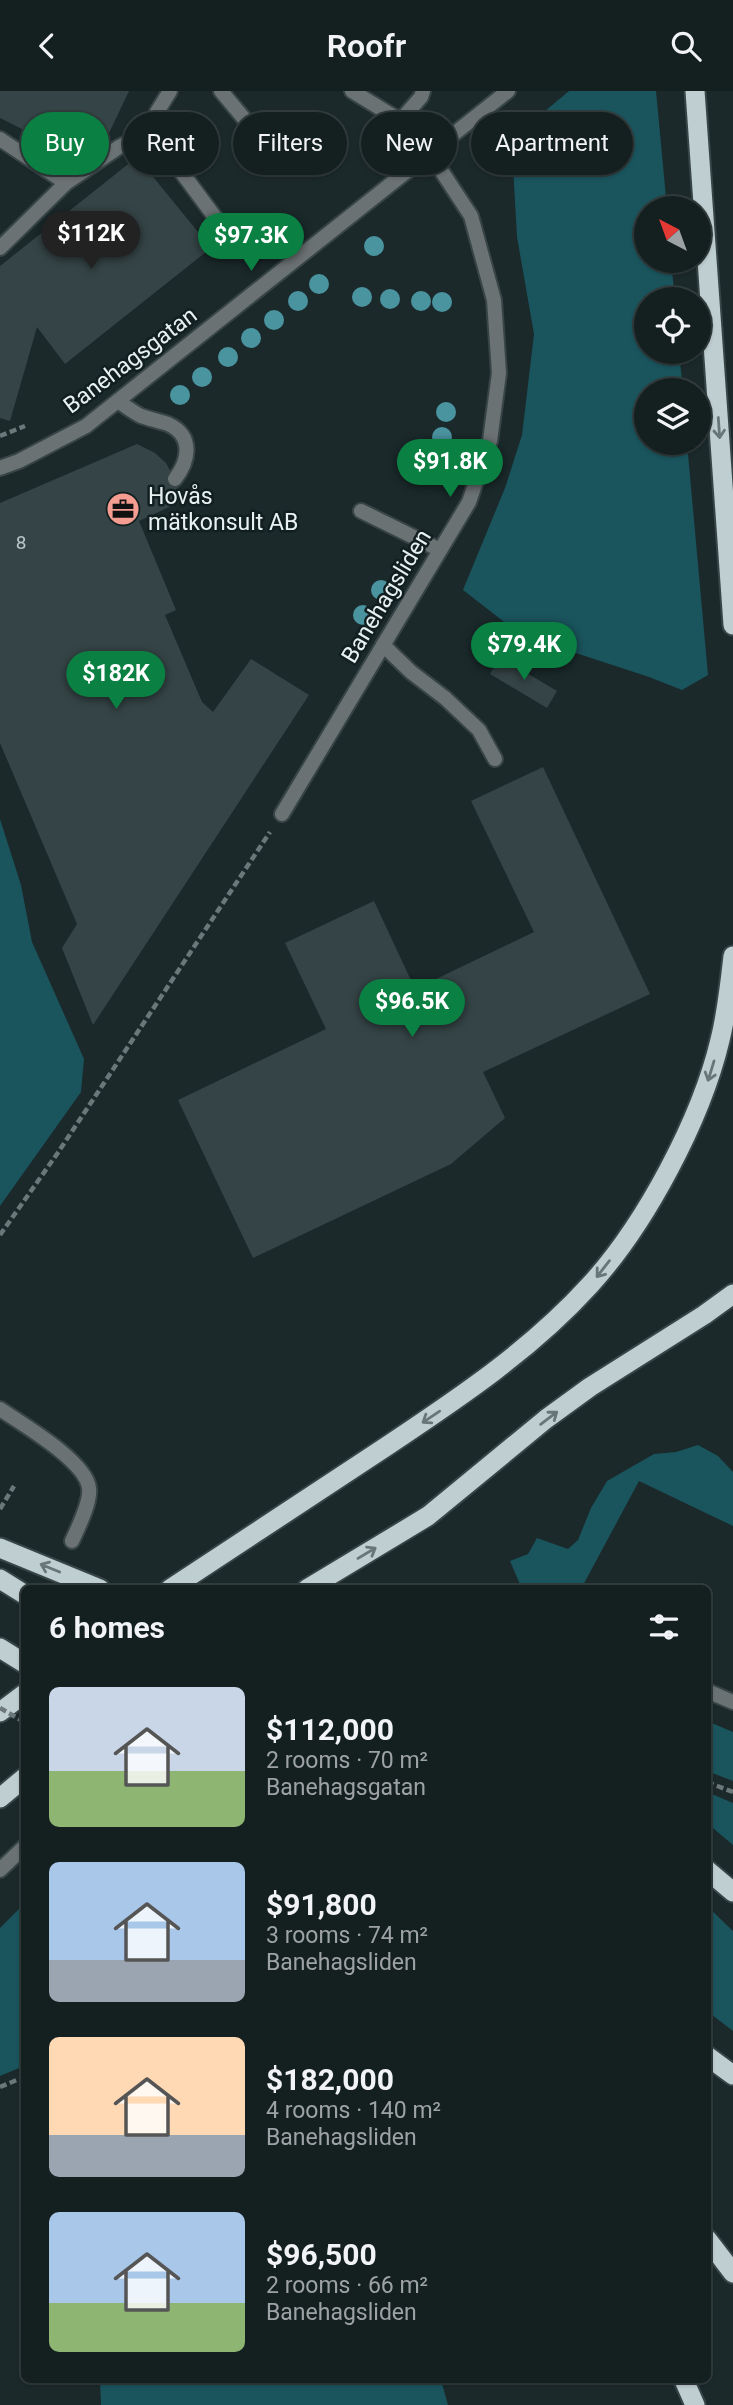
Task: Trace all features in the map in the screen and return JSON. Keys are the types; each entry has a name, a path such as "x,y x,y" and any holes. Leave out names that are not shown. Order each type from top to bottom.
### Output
{"highway":[{"path":"695,91 733,625"},
{"path":"176,1585 497,1370 547,1329 591,1284 625,1241 656,1191 678,1152 704,1092 720,1039 733,956"},
{"path":"314,1585 428,1516 546,1419 590,1387 733,1294"},
{"path":"0,1548 90,1585"},
{"path":"0,1579 21,1592"},
{"path":"0,1648 21,1661"},
{"path":"0,1710 21,1696"},
{"path":"0,1798 21,1780"},
{"path":"711,1873 733,1892"},
{"path":"711,2059 733,2075"},
{"path":"711,2244 733,2273"},
{"path":"685,2383 695,2405"}],"street":[{"path":"157,112 170,91"},
{"path":"221,91 239,112"},
{"name":"Banehagsliden","path":"352,91 387,112"},
{"path":"408,112 423,91"},
{"name":"Banehagsgatan","path":"457,130 508,91"},
{"path":"0,139 66,183"},
{"path":"0,248 66,183 123,145"},
{"path":"184,175 223,228"},
{"name":"Banehagsgatan","path":"0,468 86,426 400,175"},
{"name":"Banehagsliden","path":"282,814 469,502 490,441 499,373 494,300 471,216 445,175"},
{"path":"118,401 138,415 171,426 181,436 187,446 188,456 183,470 175,479"},
{"path":"361,511 440,550"},
{"path":"383,645 479,730 495,759"},
{"path":"0,1409 55,1447 80,1471 89,1488 83,1516 72,1541"},
{"path":"711,1693 733,1702"},
{"path":"0,1870 21,1850"}],"path":[{"path":"0,1235 57,1154 282,814"},
{"path":"0,1509 14,1486"},
{"path":"0,1710 21,1720"},
{"path":"711,1784 733,1792"},
{"path":"0,2087 21,2078"}],"shaded area":[{"path":"569,91 656,91 666,196 634,196 634,273 672,273 674,287 634,287 634,364 680,364 682,378 634,378 634,455 688,455 708,675 682,690 521,635 463,590 505,488 522,435 534,334 517,237 514,175 633,175 633,112 544,112"},
{"path":"0,819 21,885 32,942 84,1059 81,1092 0,1206"},
{"path":"698,1445 718,1456 733,1472 733,1526 639,1481 583,1585 520,1585 510,1561 528,1554 537,1538 568,1549 578,1540 591,1508 607,1481 654,1454 676,1452"},
{"path":"711,1723 733,1732 733,1781 711,1773"},
{"path":"711,1794 733,1803 733,1845 711,1826"},
{"path":"21,1907 21,2067 0,2076 0,1928"},
{"path":"711,1910 733,1931 733,2031 711,2014"},
{"path":"100,2383 442,2383 448,2405 101,2405"}],"building":[{"path":"0,91 129,91 109,133 109,112 21,112 21,128 0,118"},
{"path":"123,168 123,175 152,175 211,248 65,364 37,327 10,421 0,418 0,266"},
{"path":"137,444 155,453 166,463 178,485 180,502 139,521 176,610 165,615 202,702 213,712 251,659 309,695 93,1025 62,948 77,924 0,743 0,503"},
{"path":"500,657 557,691 547,708 490,674"},
{"path":"543,767 650,994 483,1072 505,1118 451,1164 253,1258 178,1100 326,1029 285,943 374,901 415,989 534,932 471,801"}],"place":[{"name":"Hovås mätkonsult AB","path":"123,509"}]}
